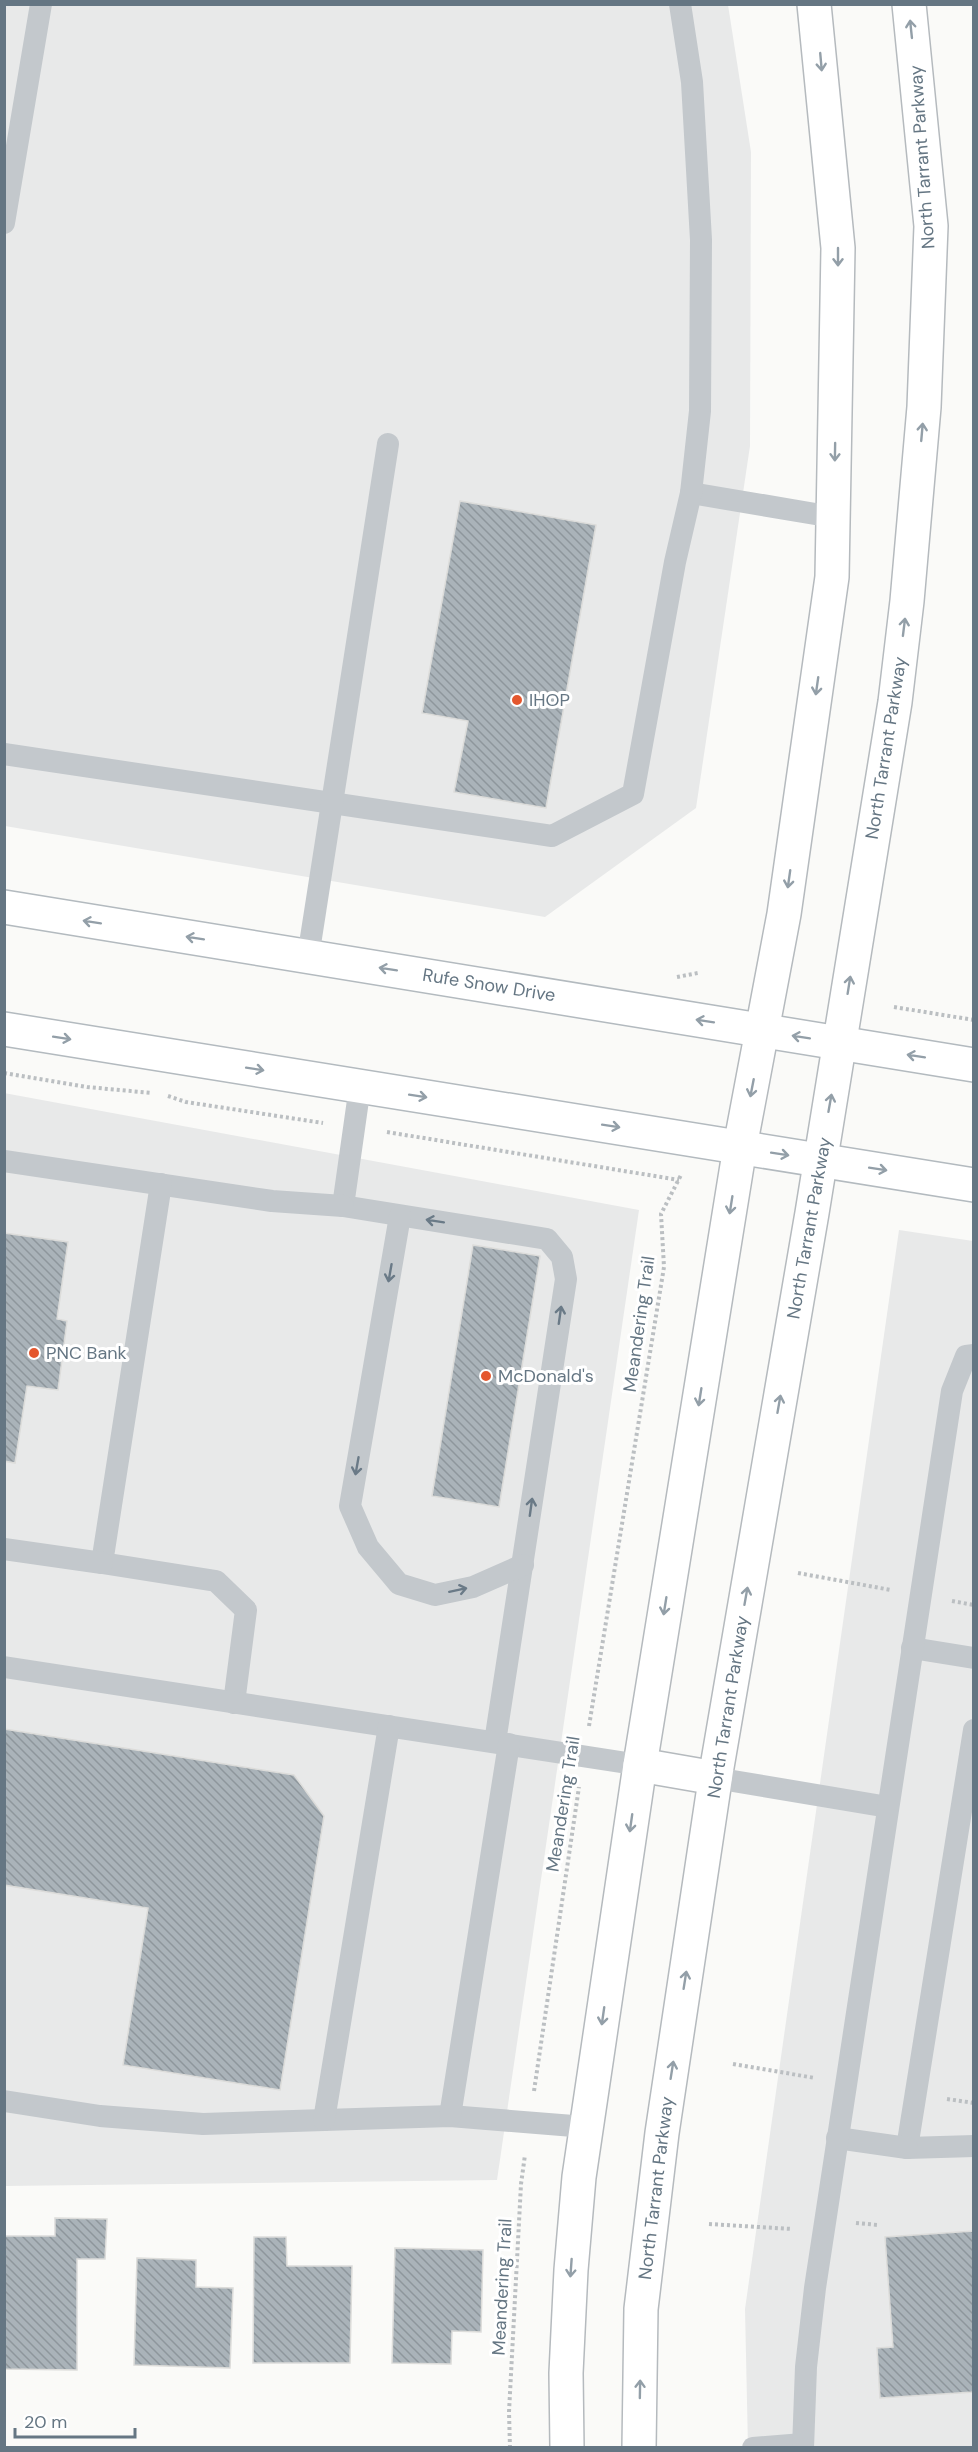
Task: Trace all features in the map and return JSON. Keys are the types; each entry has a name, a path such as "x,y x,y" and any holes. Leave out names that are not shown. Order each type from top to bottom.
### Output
{"main road":[{"path":"567,2448 566,2373 571,2270 586,2127 640,1765 740,1147 784,914 832,577 838,248 814,4"},
{"name":"North Tarrant Parkway","path":"639,2448 641,2309 664,2121 716,1778 840,1043 896,691 907,601 924,407 931,226 909,4"},
{"name":"Rufe Snow Drive","path":"4,907 974,1065"},
{"path":"4,1029 974,1185"},
{"path":"640,1765 716,1778"}],"lane":[{"path":"4,223 41,4"},
{"path":"4,754 552,836 633,794 675,562 691,493 700,411 701,240 692,82 680,4"},
{"path":"308,957 388,444"},
{"path":"691,493 834,517"},
{"path":"343,1206 360,1086"},
{"path":"4,1161 272,1201 343,1206 547,1239 562,1257 566,1279 523,1565 502,1743 450,2116"},
{"path":"102,1563 161,1184"},
{"path":"400,1216 350,1506 368,1547 399,1584 435,1595 473,1587 523,1565"},
{"path":"753,2448 803,2446 806,2367 815,2288 952,1391 966,1356 974,1355"},
{"path":"4,1549 216,1581 246,1610 234,1703"},
{"path":"912,1648 974,1658"},
{"path":"4,1667 640,1765"},
{"path":"324,2120 389,1726"},
{"path":"907,2148 974,1730"},
{"path":"716,1778 888,1807"},
{"path":"4,2101 100,2116 203,2124 450,2116 586,2127"},
{"path":"837,2138 907,2148 974,2146"}],"path":[{"path":"894,1007 974,1020"},
{"name":"Meandering Trail","path":"510,2448 509,2412 520,2196 529,2123 584,1756 664,1267 661,1214 682,1172"},
{"path":"798,1573 974,1605"}],"shaded area":[{"path":"4,5 728,5 751,152 750,446 696,808 545,917 5,826"},
{"path":"4,1093 639,1210 497,2180 5,2186"},
{"path":"899,1230 973,1241 973,2447 748,2448 745,2309"}],"building":[{"path":"460,501 596,525 546,808 454,792 468,721 422,713"},
{"name":"PNC Bank","path":"4,1233 68,1242 57,1319 67,1321 58,1390 27,1386 15,1463 4,1461"},
{"name":"McDonald's","path":"473,1245 540,1256 499,1507 432,1496"},
{"path":"4,1729 294,1775 324,1816 280,2090 123,2065 148,1908 4,1885"},
{"path":"55,2218 107,2219 105,2259 77,2259 77,2370 4,2369 4,2236 55,2236"},
{"path":"974,2231 974,2392 880,2398 877,2348 893,2347 885,2237"},
{"path":"254,2237 286,2237 287,2266 352,2266 350,2363 253,2363"},
{"path":"395,2248 483,2250 481,2332 452,2331 451,2364 392,2363"},
{"path":"137,2258 196,2260 196,2287 233,2288 230,2368 134,2365"}],"place":[{"name":"IHOP","path":"517,700"},
{"name":"PNC Bank","path":"34,1353"},
{"name":"McDonald's","path":"486,1376"}]}
